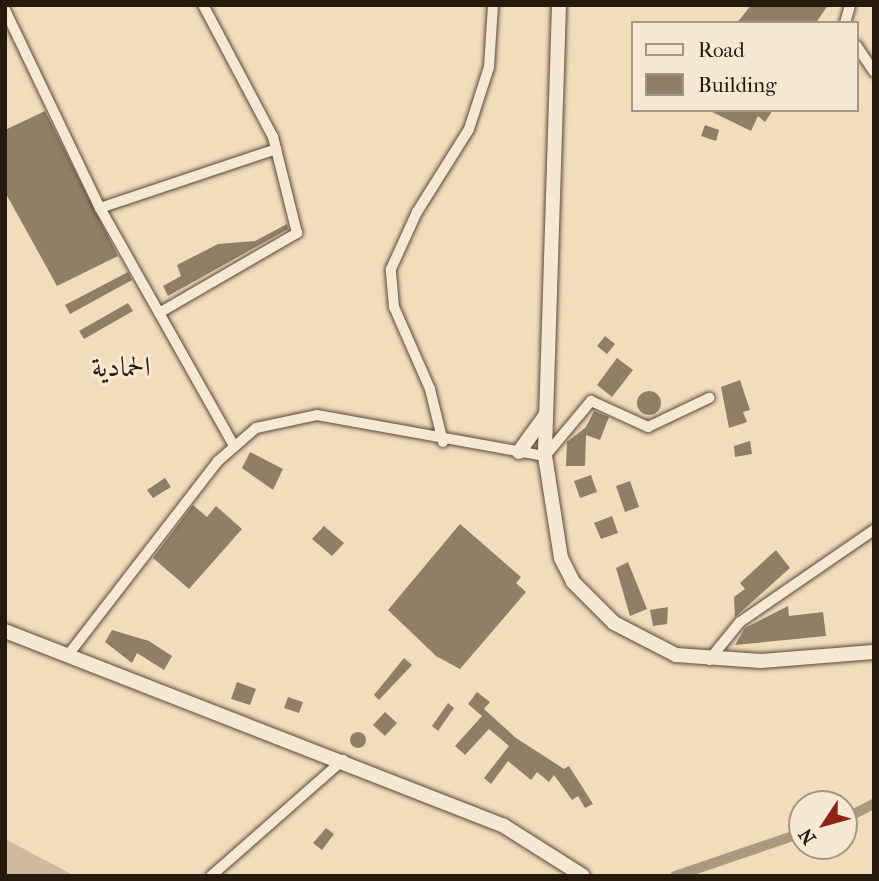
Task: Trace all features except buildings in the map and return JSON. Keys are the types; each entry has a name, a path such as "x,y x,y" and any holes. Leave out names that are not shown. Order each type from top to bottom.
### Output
{"main road":[{"path":"559,5 545,456 557,540 573,582 636,638 676,656 708,660 874,652"},
{"path":"519,452 547,412"},
{"path":"5,631 343,760 504,825 583,876"}],"street":[{"path":"159,313 296,238 276,149 203,5"},
{"path":"443,442 429,389 394,307 391,269 417,212 469,129 489,67 493,5"},
{"path":"5,10 100,208 233,444"},
{"path":"858,48 874,72"},
{"path":"100,208 276,149"},
{"path":"68,655 233,444 277,419 317,415 443,442 545,456 591,401 648,427 709,398"},
{"path":"708,660 740,622 874,530"},
{"path":"211,876 343,760"}],"shaded area":[{"path":"5,839 75,876 5,876"}],"waterway":[{"path":"858,812 874,804"},
{"path":"675,876 788,838"}],"district":[{"name":"الحمادية","path":"121,367"}]}
